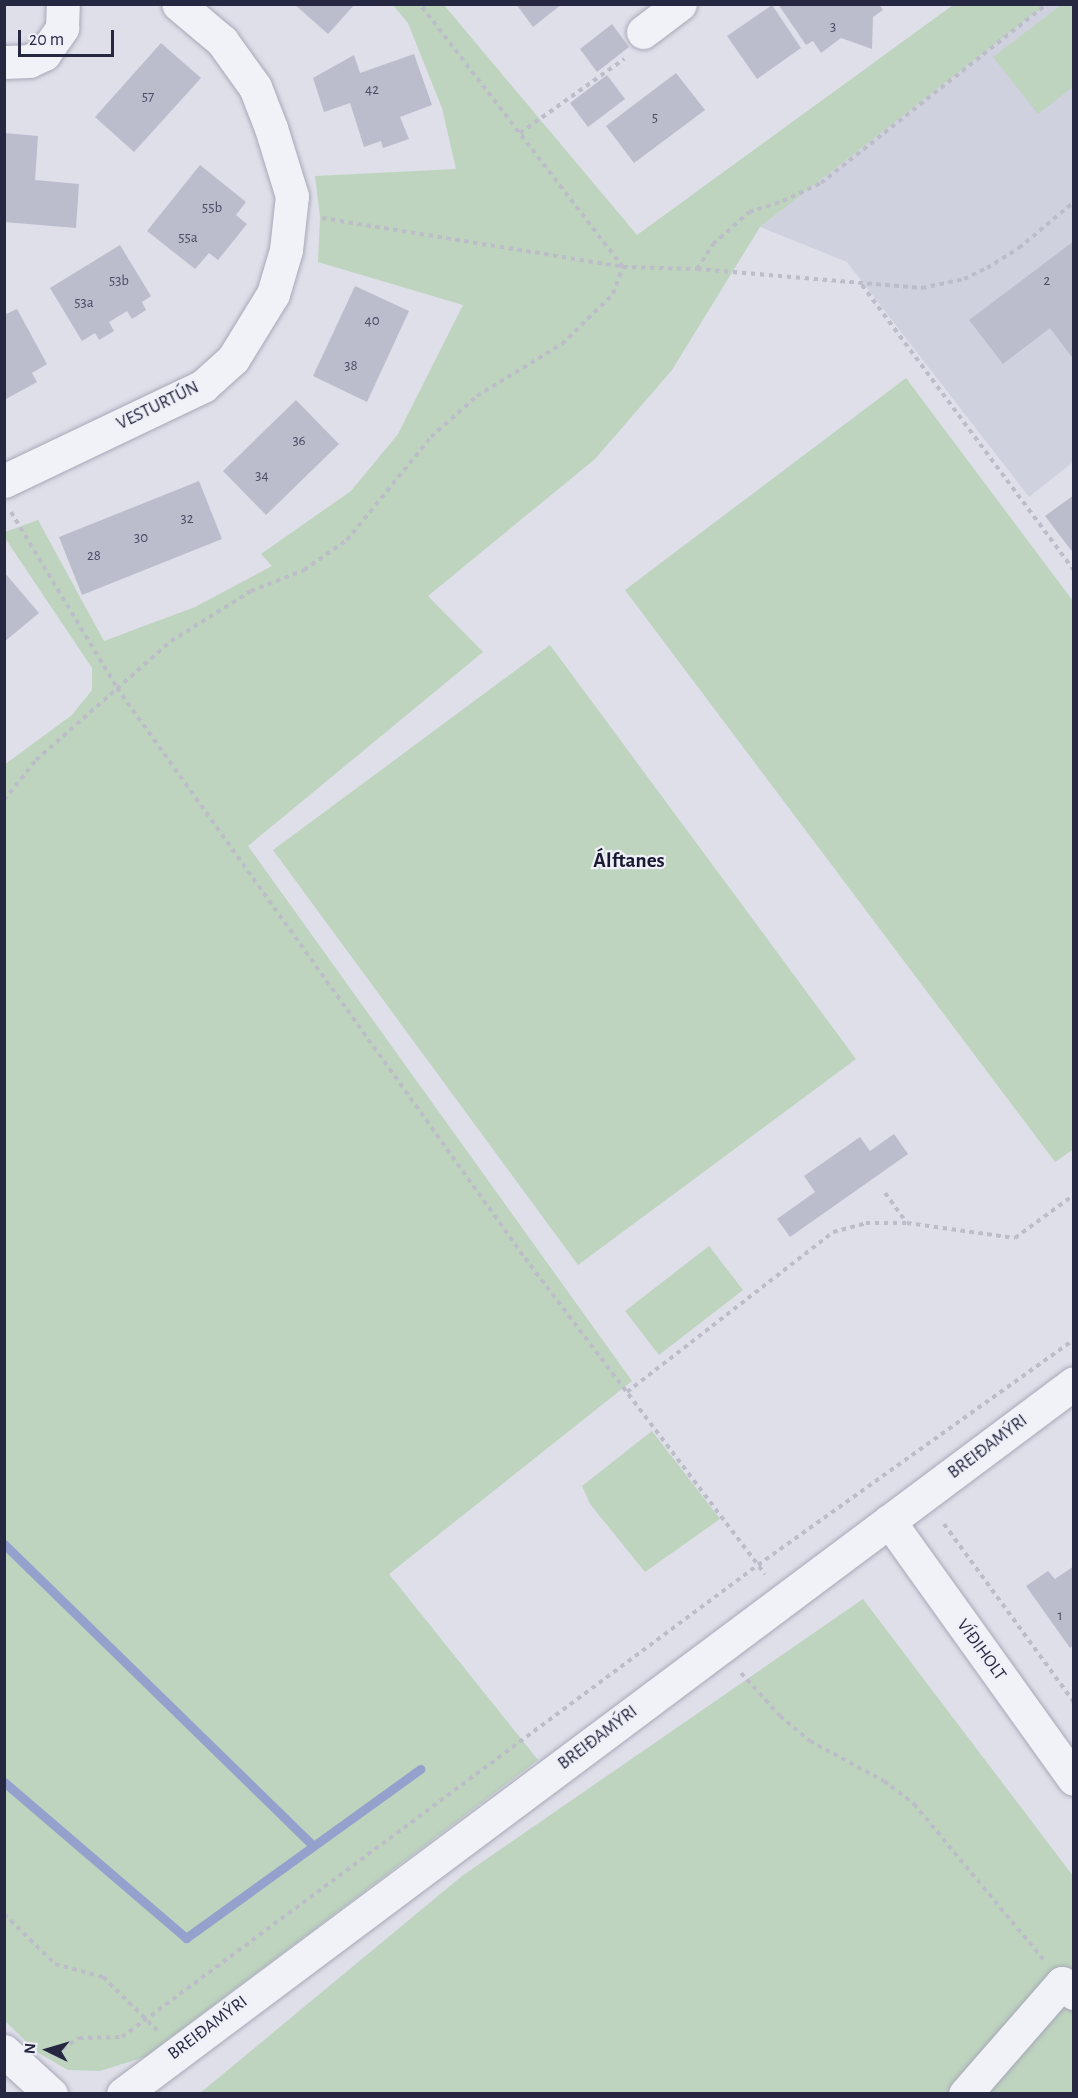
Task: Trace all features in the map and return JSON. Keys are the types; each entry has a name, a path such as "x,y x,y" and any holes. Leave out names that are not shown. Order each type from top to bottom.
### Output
{"street":[{"path":"4,62 29,61 44,54 62,28 63,4"},
{"name":"VESTURTÚN","path":"7,495 203,386 233,359 273,294 286,250 292,196 255,87 222,41 178,4"},
{"name":"BREIÐAMÝRI","path":"123,2094 173,2054 1074,1383"},
{"name":"VÍÐIHOLT","path":"889,1521 1074,1779"},
{"path":"965,2094 1068,1988"},
{"path":"4,2051 41,2086"}],"path":[{"path":"420,4 623,267"},
{"path":"697,268 713,244 749,212 783,201 821,183 1047,4"},
{"path":"520,133 646,43 658,15"},
{"path":"290,212 623,267 697,268 922,288 964,279 1019,248 1074,202"},
{"path":"4,800 36,760 171,641 251,591 304,570 347,540 431,437 477,396 561,344 585,323 613,294 623,267"},
{"path":"862,284 1074,570"},
{"path":"7,495 117,688 525,1258 784,1600"},
{"path":"885,1193 907,1223"},
{"path":"627,1392 833,1232 866,1223 907,1223 1016,1238 1074,1195"},
{"path":"41,2086 61,2048 79,2038 123,2037 758,1565 1074,1340"},
{"path":"944,1524 1074,1702"},
{"path":"719,1649 780,1716 810,1741 841,1761 884,1781 914,1804 1068,1988"},
{"path":"4,1914 55,1964 103,1977 147,2018 173,2054"}],"shaded area":[{"path":"1045,5 1073,5 1073,462 1029,497 847,262 760,227"}],"green space":[{"path":"393,5 444,5 637,235 953,5 1045,5 760,227 672,370 595,459 428,596 483,652 248,846 632,1381 389,1574 538,1760 145,2057 100,2071 68,2070 37,2052 5,2021 4,765 72,715 92,690 92,668 5,538 5,532 38,520 104,641 195,607 272,566 261,554 351,491 398,434 463,305 318,262 320,217 315,176 456,169 442,108 408,23"},
{"path":"1061,5 1073,5 1073,87 1038,114 993,57"},
{"path":"906,378 1073,601 1074,1149 1055,1162 625,590"},
{"path":"550,645 856,1059 578,1265 273,850"},
{"path":"709,1246 743,1290 659,1355 625,1311"},
{"path":"652,1431 720,1519 645,1572 590,1504 582,1486"},
{"path":"863,1599 1073,1876 1073,2093 199,2094 462,1876"}],"building":[{"path":"294,4 355,4 328,34"},
{"path":"516,4 562,4 533,27"},
{"path":"778,4 879,4 883,10 873,17 872,49 841,38 821,53 813,41 806,45"},
{"path":"772,5 801,48 757,79 727,36"},
{"path":"612,24 629,47 597,72 580,49"},
{"path":"161,43 201,78 134,152 95,117"},
{"path":"414,54 432,105 400,117 409,139 383,148 381,141 364,147 350,103 324,112 313,78 354,55 360,73"},
{"path":"676,73 705,110 634,163 606,126"},
{"path":"607,75 625,99 588,127 570,103"},
{"path":"4,133 38,136 35,180 79,184 76,228 4,222"},
{"path":"200,165 246,202 236,215 247,224 218,260 209,253 195,269 147,231"},
{"path":"1074,241 1074,360 1050,328 1003,364 969,320"},
{"path":"120,245 151,296 142,302 146,310 132,319 127,311 109,322 114,331 99,340 95,333 82,341 50,288"},
{"path":"355,286 409,311 367,402 313,376"},
{"path":"17,309 47,364 32,373 37,382 4,400 4,315"},
{"path":"296,400 339,444 266,515 223,471"},
{"path":"199,481 222,539 82,595 59,537"},
{"path":"1074,495 1074,554 1045,516"},
{"path":"4,572 39,613 4,642"},
{"path":"894,1134 908,1154 790,1237 777,1219 815,1192 804,1176 860,1137 870,1151"},
{"path":"1074,1566 1074,1645 1070,1648 1026,1586 1048,1571 1055,1579"}],"waterway":[{"path":"4,1544 313,1846"},
{"path":"4,1782 186,1938 420,1769"}],"district":[{"name":"Álftanes","path":"629,861"}]}
